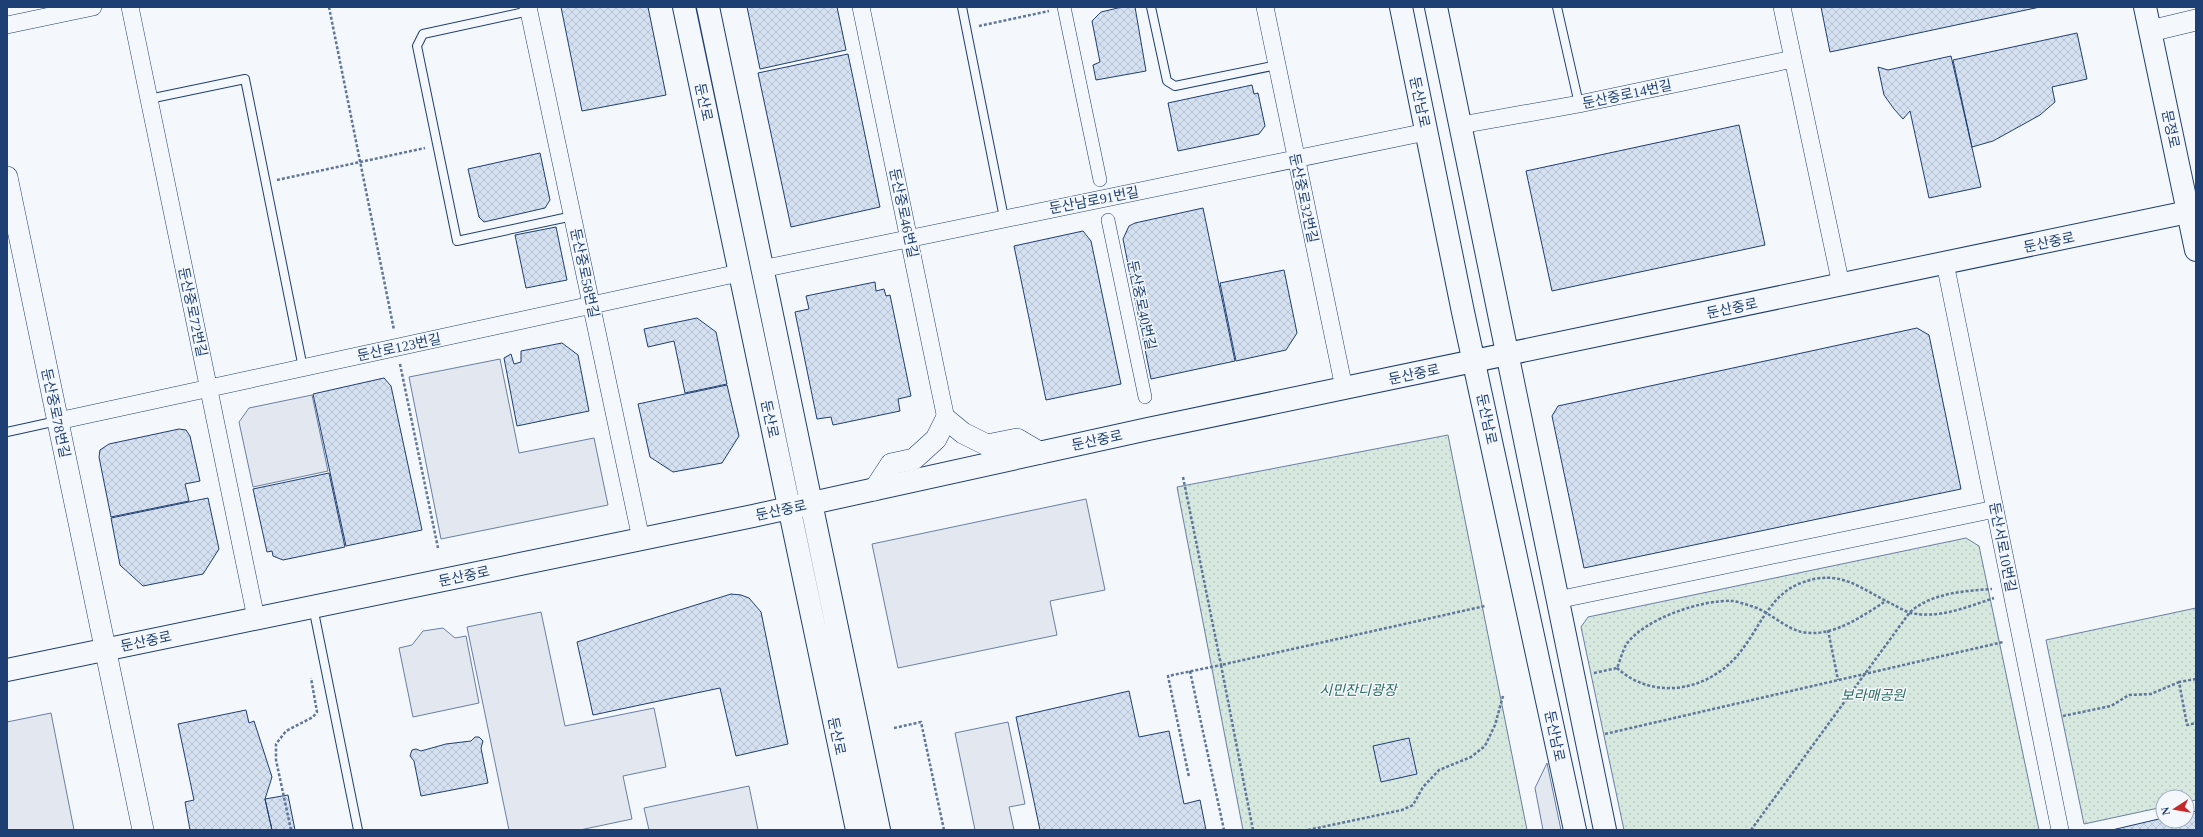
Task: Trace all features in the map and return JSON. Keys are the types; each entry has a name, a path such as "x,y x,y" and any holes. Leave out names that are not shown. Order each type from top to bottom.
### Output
{"main road":[{"name":"둔산로","path":"684,7 857,830"},
{"name":"둔산로","path":"708,7 879,830"},
{"name":"둔산남로","path":"1401,7 1426,132 1575,830"},
{"path":"1436,7 1605,830"},
{"name":"문정로","path":"2145,7 2196,250"},
{"name":"둔산중로","path":"7,670 811,504 1344,388 1840,286 2188,212"}],"street":[{"path":"7,25 93,7"},
{"name":"둔산중로72번길","path":"130,7 256,618"},
{"name":"둔산중로46번길","path":"861,7 946,419"},
{"path":"1064,7 1100,180"},
{"name":"둔산중로32번길","path":"1265,7 1344,388"},
{"path":"1782,7 1840,286"},
{"name":"둔산중로58번길","path":"529,9 641,539"},
{"path":"2150,31 2196,20"},
{"name":"둔산중로14번길","path":"1461,125 1579,104 1793,59"},
{"name":"둔산남로91번길","path":"762,269 1426,132"},
{"name":"둔산중로78번길","path":"7,177 143,830"},
{"name":"둔산중로40번길","path":"1108,220 1145,397"},
{"name":"둔산서로10번길","path":"1945,264 2060,830"},
{"name":"둔산로123번길","path":"58,420 739,273"},
{"path":"874,490 891,464 914,459 936,439 946,419 964,433 987,445 1018,439 1041,453"},
{"path":"1558,600 1995,508"}],"lane":[{"path":"962,7 1004,218"},
{"path":"1151,7 1167,81 1175,86 1277,65"},
{"path":"1557,7 1579,104"},
{"path":"529,9 423,34 416,46 457,241 573,216"},
{"path":"149,99 245,79 303,368"},
{"path":"7,432 58,420"},
{"path":"312,607 358,830"}],"path":[{"path":"329,7 438,548"},
{"path":"966,29 1064,7"},
{"path":"266,183 437,146"},
{"path":"1183,477 1253,830"},
{"path":"1617,668 1629,679 1643,685 1676,688 1692,685 1710,677 1736,657 1766,614 1788,590 1800,583 1822,577 1840,578 1910,612 1928,615 1947,613 1994,598"},
{"path":"1751,830 1910,612 1920,603 1957,591 1992,589"},
{"path":"1617,668 1626,645 1640,632 1658,620 1684,609 1733,601 1752,606 1802,632 1828,630 1857,620 1886,601"},
{"path":"1190,777 1168,676 1485,606"},
{"path":"1828,630 1838,680"},
{"path":"1600,735 2003,642"},
{"path":"1588,674 1617,668"},
{"path":"1190,671 1224,830"},
{"path":"311,678 317,708 313,717"},
{"path":"2064,716 2111,706 2129,695 2151,694 2179,682 2196,679"},
{"path":"2179,682 2187,725 2196,723"},
{"path":"1308,830 1402,810 1413,805 1423,786 1439,770 1471,757 1485,746 1495,725 1502,696"},
{"path":"291,830 276,760 276,744 286,731 313,717 322,715"},
{"path":"894,728 921,722 944,830"}],"green space":[{"name":"시민잔디광장","path":"1448,435 1527,830 1243,830 1177,487"},
{"name":"보라매공원","path":"1966,538 1979,546 2039,830 1624,830 1581,627 1588,617"},
{"path":"2196,608 2196,800 2195,789 2155,789 2155,809 2084,824 2046,640"}],"shaded area":[{"path":"500,359 519,453 594,438 608,505 441,539 409,377"},
{"path":"312,395 328,471 253,487 239,422 249,408"},
{"path":"1086,499 1105,590 1050,601 1057,635 898,668 872,544"},
{"path":"541,612 565,726 654,708 666,767 623,776 632,819 580,830 509,830 467,627"},
{"path":"443,628 455,638 466,636 479,703 413,717 399,648 412,645 423,631"},
{"path":"51,713 74,830 7,830 7,722"},
{"path":"1008,722 1025,804 1009,807 1014,830 975,830 955,733"},
{"path":"1547,763 1561,830 1543,830 1535,788"},
{"path":"749,786 758,830 649,830 644,808"}],"building":[{"path":"561,7 648,7 666,95 582,111"},
{"path":"747,7 837,7 846,50 760,69"},
{"path":"1122,7 1135,7 1146,71 1096,80 1093,65 1100,62 1092,21 1101,12"},
{"path":"1821,7 2040,7 1830,52"},
{"path":"2077,33 2087,79 2052,87 2055,102 2040,115 1993,141 1972,147 1953,60"},
{"path":"848,54 880,207 791,227 758,73"},
{"path":"1951,56 1981,187 1929,198 1910,111 1903,119 1894,109 1884,95 1878,67 1888,70"},
{"path":"1252,85 1254,94 1258,93 1265,126 1259,134 1178,151 1168,103"},
{"path":"1739,125 1765,245 1552,291 1526,171"},
{"path":"540,153 550,200 545,208 484,222 479,217 468,169"},
{"path":"1203,208 1235,361 1151,379 1123,239 1129,226 1135,223"},
{"path":"556,227 567,280 526,288 515,235"},
{"path":"1083,231 1091,241 1121,384 1046,400 1014,246"},
{"path":"1284,270 1297,333 1286,350 1236,361 1220,283"},
{"path":"875,282 876,291 884,289 886,296 890,295 911,396 898,399 900,411 833,425 831,417 817,419 795,312 809,309 806,296"},
{"path":"697,318 716,332 727,384 685,393 674,341 648,347 644,329"},
{"path":"1917,328 1929,335 1961,489 1584,568 1552,416 1558,406"},
{"path":"562,343 578,355 589,411 517,426 504,358 511,354 514,364 521,362 521,351"},
{"path":"384,378 391,386 422,530 346,546 313,394"},
{"path":"727,385 739,436 722,463 673,472 650,457 638,404"},
{"path":"179,429 186,430 190,436 200,481 185,484 189,501 111,517 99,457 100,450 109,444"},
{"path":"329,473 345,547 283,560 273,556 272,551 267,552 253,489"},
{"path":"208,498 219,549 203,574 143,586 120,565 111,518"},
{"path":"731,594 749,598 761,612 788,744 736,756 720,688 593,715 577,642"},
{"path":"1129,691 1139,737 1169,731 1184,804 1200,800 1206,830 1040,830 1016,717"},
{"path":"246,710 249,723 254,721 272,777 265,799 272,830 190,830 185,802 194,800 178,724"},
{"path":"475,737 479,737 483,741 481,748 488,783 421,796 414,761 410,756 412,750 416,749 421,751 446,744 471,741"},
{"path":"1409,738 1417,774 1381,782 1373,746"},
{"path":"288,795 295,830 272,830 265,799"},
{"path":"2195,811 2196,830 2112,830 2155,820 2155,829 2195,829"}]}
